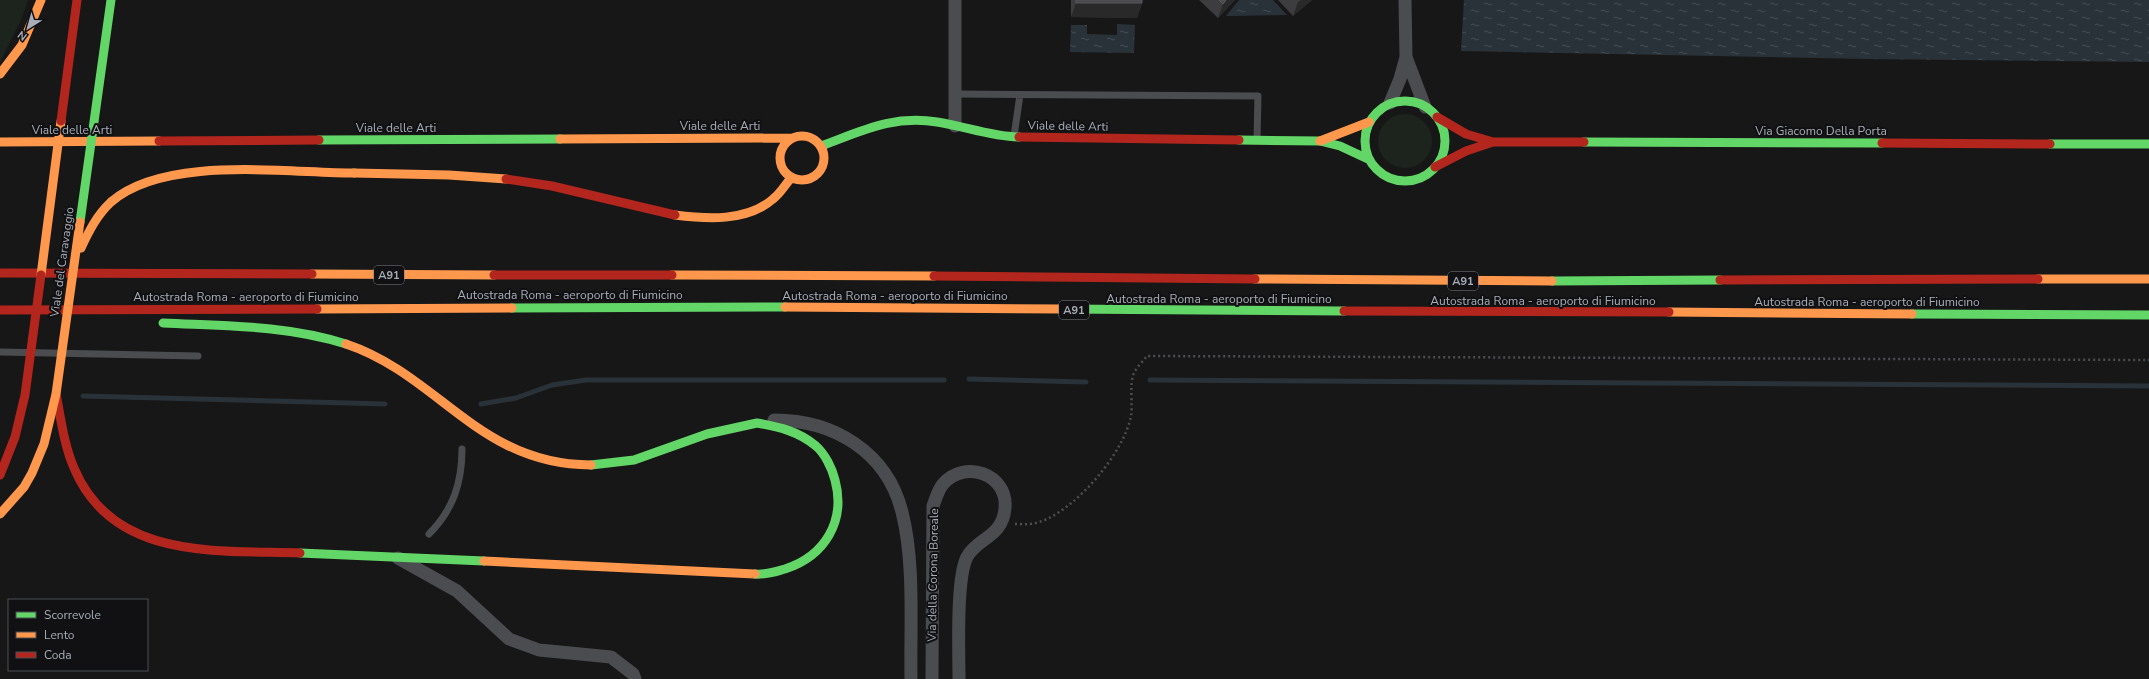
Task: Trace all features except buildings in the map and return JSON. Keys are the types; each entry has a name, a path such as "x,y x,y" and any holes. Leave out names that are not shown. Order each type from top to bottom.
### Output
{"main road":[{"path":"0,74 25,38 41,0"},
{"name":"Viale del Caravaggio","path":"0,475 16,437 25,395 77,0"},
{"name":"Viale del Caravaggio","path":"0,514 22,491 35,470 56,394 111,0"},
{"name":"Via Giacomo Della Porta","path":"1390,103 1409,101 1426,107 1437,117 1466,134 1493,142 2149,144"},
{"path":"1369,122 1380,109 1390,103"},
{"name":"Via Giacomo Della Porta","path":"1435,167 1442,155 1445,142 1442,125 1437,117"},
{"name":"Viale delle Arti","path":"0,142 793,138 805,136 817,141 821,146 888,122 924,120 1014,137 1320,141 1340,146 1370,160"},
{"name":"Via Giacomo Della Porta","path":"1369,122 1364,139 1370,160 1383,175 1396,180 1418,179 1435,167 1466,150 1493,142"},
{"name":"Viale delle Arti","path":"1320,141 1369,122"},
{"path":"793,138 783,147 780,154 782,167 791,178 805,181 818,174 825,161 821,146"},
{"path":"70,296 81,248 93,225 113,201 145,181 178,173 230,171 503,178 560,187 670,214 708,218 729,217 761,208 777,197 791,178"},
{"name":"Autostrada Roma - aeroporto di Fiumicino","path":"0,273 962,276 1484,281 2149,279"},
{"name":"Autostrada Roma - aeroporto di Fiumicino","path":"0,311 703,307 2149,315"},
{"path":"0,311 103,319"},
{"path":"56,394 71,458 87,493 102,510 119,524 145,538 165,545 188,549 395,556 764,575 790,570 812,557 820,550 838,521 840,509 838,485 829,462 813,443 792,430 769,423 757,423 707,434 658,454 628,463 609,465 570,464 532,456 498,441 482,432 410,377 353,346 320,336 295,331 151,322"}],"street":[{"path":"955,0 955,126"},
{"path":"1390,103 1400,79 1406,57 1405,0"},
{"path":"1406,57 1426,107"},
{"name":"Via della Corona Boreale","path":"757,423 791,420 808,422 830,429 855,443 868,454 889,481 902,512 909,557 911,679"},
{"name":"Via della Corona Boreale","path":"932,679 934,506 938,492 948,478 956,474 972,471 986,474 992,478 1003,492 1005,508 1000,523 995,531 971,551 965,563 961,584 960,679"},
{"path":"395,556 457,591 509,639 539,650 611,657 633,674 636,679"}],"lane":[{"path":"955,94 1258,96 1257,140"},
{"path":"1014,137 1020,94"},
{"path":"0,352 198,356"},
{"path":"430,534 446,515 457,492 461,478 462,449"}],"path":[{"path":"1000,523 1024,524 1039,522 1063,510 1087,490 1116,451 1131,417 1133,374 1147,356 2149,360"}],"shaded area":[{"path":"0,0 28,0 22,18 0,62"},
{"path":"1400,114 1410,114 1420,118 1428,126 1432,136 1432,146 1428,156 1420,164 1410,168 1400,168 1390,164 1382,156 1378,146 1378,136 1382,126 1390,118"}],"water":[{"path":"1239,0 1273,0 1287,15 1226,16"},
{"path":"1464,0 2149,0 2149,62 1869,59 1461,51"},
{"path":"1117,24 1135,25 1134,53 1070,52 1071,25 1087,25 1087,34 1117,35"}],"waterway":[{"path":"969,379 1086,382"},
{"path":"481,404 516,398 552,385 586,380 944,380"},
{"path":"1150,380 2149,386"},
{"path":"83,396 385,404"}],"traffic: fast":[{"path":"80,222 111,0"},
{"path":"1405,101 1420,104 1433,113 1442,126 1445,141 1442,156 1433,169 1420,178 1405,181 1390,178 1377,169 1368,156 1365,141 1368,126 1377,113 1390,104 1405,101"},
{"path":"821,146 878,126 921,120 1009,137 1019,137"},
{"path":"319,140 560,139"},
{"path":"1239,140 1320,141 1340,146 1370,160"},
{"path":"1584,142 1882,143"},
{"path":"2050,144 2149,144"},
{"path":"1552,281 1720,280"},
{"path":"512,308 785,307"},
{"path":"1064,309 1344,311"},
{"path":"1912,314 2149,315"},
{"path":"163,323 278,330 301,333 346,344"},
{"path":"755,574 763,574 785,569 799,563 821,546 835,523 838,495 830,466 816,446 795,433 781,428 757,423"},
{"path":"591,465 634,460 707,434 757,423"},
{"path":"300,553 484,561"}],"traffic: slow":[{"path":"0,74 22,45 41,0"},
{"path":"41,275 61,121"},
{"path":"1320,141 1369,122"},
{"path":"798,136 806,136 811,137 818,142 823,149 824,158 823,167 818,174 811,179 798,180 790,177 783,170 780,162 780,154 783,146 790,139 798,136"},
{"path":"560,139 793,138"},
{"path":"0,142 159,141"},
{"path":"81,248 97,218 111,202 134,187 162,178 194,172 227,170 354,173"},
{"path":"354,173 449,175 506,179"},
{"path":"675,215 713,218 751,212 776,197 791,178"},
{"path":"0,514 24,487 32,473 44,444 56,394 80,222"},
{"path":"312,274 494,275"},
{"path":"672,275 934,276"},
{"path":"1255,279 1552,281"},
{"path":"2038,279 2149,279"},
{"path":"785,307 1064,309"},
{"path":"317,309 512,308"},
{"path":"1669,312 1912,314"},
{"path":"346,344 379,358 408,376 489,435 519,450 552,461 591,465"},
{"path":"484,561 755,574"}],"traffic: jam":[{"path":"61,121 77,0"},
{"path":"1437,117 1466,134 1493,142 1584,142"},
{"path":"1019,137 1239,140"},
{"path":"159,141 319,140"},
{"path":"1435,167 1466,151 1493,142"},
{"path":"1882,143 2050,144"},
{"path":"506,179 552,186 675,215"},
{"path":"0,273 312,274"},
{"path":"0,475 15,437 25,395 41,275"},
{"path":"494,275 672,275"},
{"path":"934,276 1255,279"},
{"path":"1720,280 2038,279"},
{"path":"0,310 317,309"},
{"path":"1344,311 1669,312"},
{"path":"56,394 65,441 74,468 92,498 114,520 141,535 170,544 235,552 300,553"}]}
